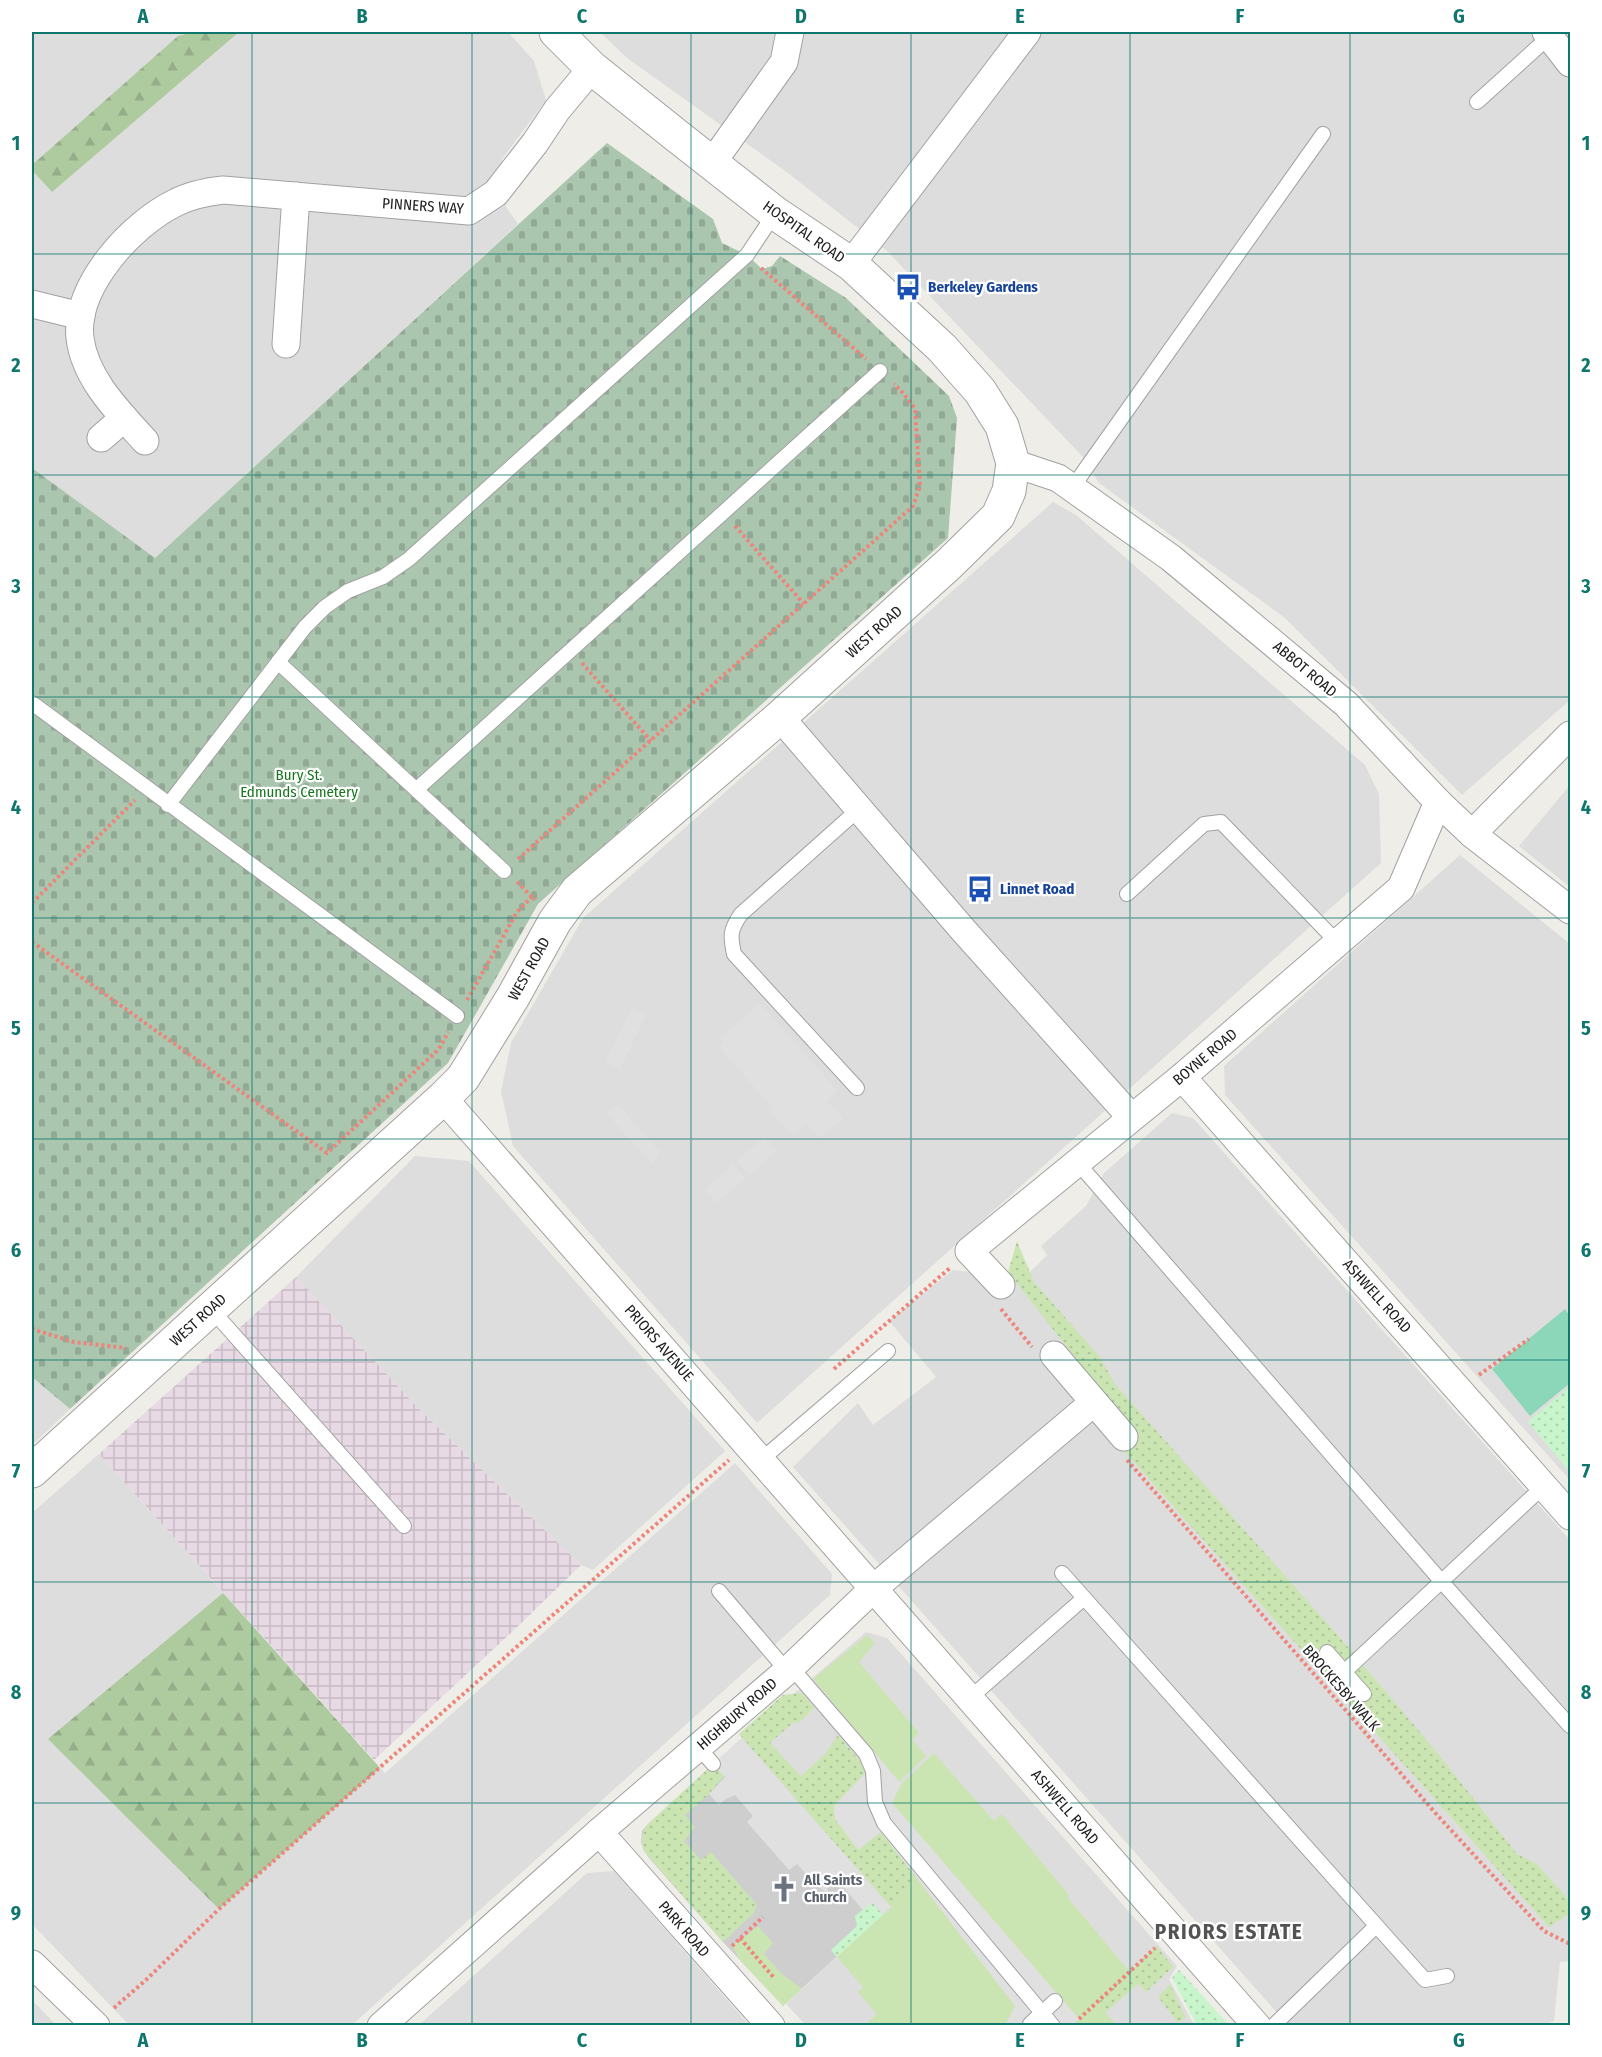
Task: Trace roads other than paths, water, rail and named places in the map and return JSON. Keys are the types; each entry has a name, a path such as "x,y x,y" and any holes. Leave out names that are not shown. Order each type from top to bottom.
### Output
{"street":[{"name":"HOSPITAL ROAD","path":"556,32 592,68 775,213 851,264 942,348 980,391 1002,426 1013,463"},
{"path":"712,163 784,62 790,32"},
{"path":"851,264 1027,32"},
{"path":"1548,34 1570,63"},
{"name":"PINNERS WAY","path":"144,441 95,380 80,338 81,316 86,296 102,268 146,221 174,203 199,193 223,190 470,211 496,193 535,143 557,110 592,68"},
{"path":"286,344 296,196"},
{"path":"32,304 81,316"},
{"path":"101,438 124,418"},
{"name":"ABBOT ROAD","path":"1013,463 1058,478 1171,558 1346,704 1438,802 1472,834 1570,910"},
{"name":"WEST ROAD","path":"32,1471 444,1098 463,1078 513,997 555,921 577,891 780,717 949,564 998,516 1009,490 1013,463"},
{"path":"780,717 964,931 1131,1117"},
{"path":"1472,834 1570,735"},
{"name":"BOYNE ROAD","path":"1001,1285 969,1251 1182,1077 1401,888 1438,802"},
{"name":"ASHWELL ROAD","path":"1182,1077 1570,1516"},
{"name":"PRIORS AVENUE","path":"444,1098 874,1588"},
{"path":"1054,1355 1124,1437"},
{"name":"HIGHBURY ROAD","path":"381,2025 599,1832 706,1756 789,1669 874,1588 1093,1403"},
{"name":"ASHWELL ROAD","path":"874,1588 1257,2025"},
{"name":"PARK ROAD","path":"599,1832 771,2025"},
{"path":"32,1964 95,2025"}],"lane":[{"path":"1477,102 1548,34"},
{"path":"1072,488 1323,134"},
{"path":"168,805 305,627 325,607 348,591 383,577 409,559 747,255 775,213"},
{"path":"417,789 880,371"},
{"path":"278,662 504,871"},
{"path":"32,703 457,1016"},
{"path":"857,1088 734,954 731,938 732,927 741,914 859,809"},
{"path":"1127,894 1204,824 1221,822 1338,943"},
{"path":"1077,1162 1570,1726"},
{"path":"211,1309 404,1526"},
{"path":"754,1452 888,1351"},
{"path":"1344,1672 1545,1485"},
{"path":"1062,1574 1425,1980 1447,1976"},
{"path":"719,1591 866,1754 873,1771 874,1802 884,1823 1053,2025"},
{"path":"970,1698 1084,1598"},
{"path":"1327,1652 1364,1694"},
{"path":"1273,2025 1376,1926"},
{"path":"1030,2024 1054,2001"}],"place":[{"name":"Berkeley Gardens","path":"908,287"},
{"name":"Linnet Road","path":"980,889"},
{"name":"All Saints Church","path":"784,1889"}],"district":[{"name":"PRIORS ESTATE","path":"1229,1932"}],"park label":[{"name":"Bury St. Edmunds Cemetery","path":"299,784"}]}
